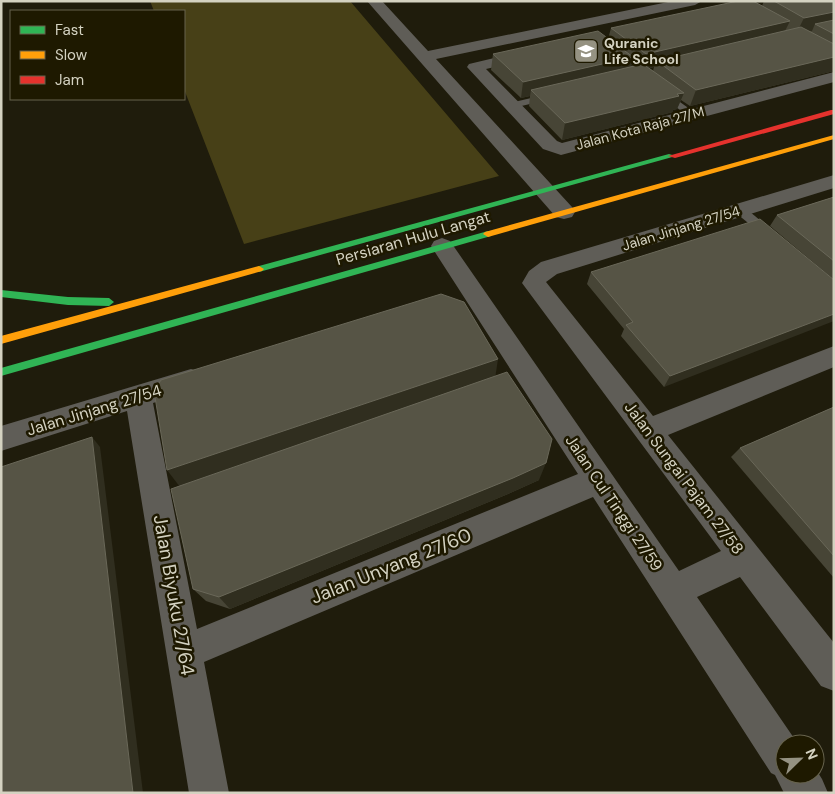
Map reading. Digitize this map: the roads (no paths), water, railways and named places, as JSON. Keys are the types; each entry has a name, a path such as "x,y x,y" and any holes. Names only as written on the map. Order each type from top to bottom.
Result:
{"main road":[{"name":"Persiaran Hulu Langat","path":"1,340 834,112"},
{"name":"Persiaran Hulu Langat","path":"1,372 442,246 834,137"},
{"path":"1,294 68,301 137,303"}],"street":[{"path":"374,1 564,212"},
{"path":"424,57 695,1"},
{"path":"576,26 594,40"},
{"name":"Jalan Kota Raja 27/M","path":"547,50 476,66 476,69 550,145 561,149 834,77"},
{"path":"475,113 513,105"},
{"name":"Jalan Jinjang 27/54","path":"534,283 537,277 549,268 834,181"},
{"name":"Jalan Cul Tinggi 27/59","path":"442,246 463,294 519,379 599,480 775,744"},
{"name":"Jalan Sungai Pajam 27/58","path":"534,283 834,672"},
{"path":"648,431 834,356"},
{"name":"Jalan Jinjang 27/54","path":"1,439 212,373"},
{"name":"Jalan Biyuku 27/64","path":"138,397 167,502 184,652 209,793"},
{"name":"Jalan Unyang 27/60","path":"184,652 599,480"},
{"path":"673,591 745,557"}],"lane":[{"path":"654,86 691,114"},
{"path":"513,105 557,95"},
{"path":"740,210 776,241"}],"place":[{"name":"Quranic Life School","path":"586,51"}]}
